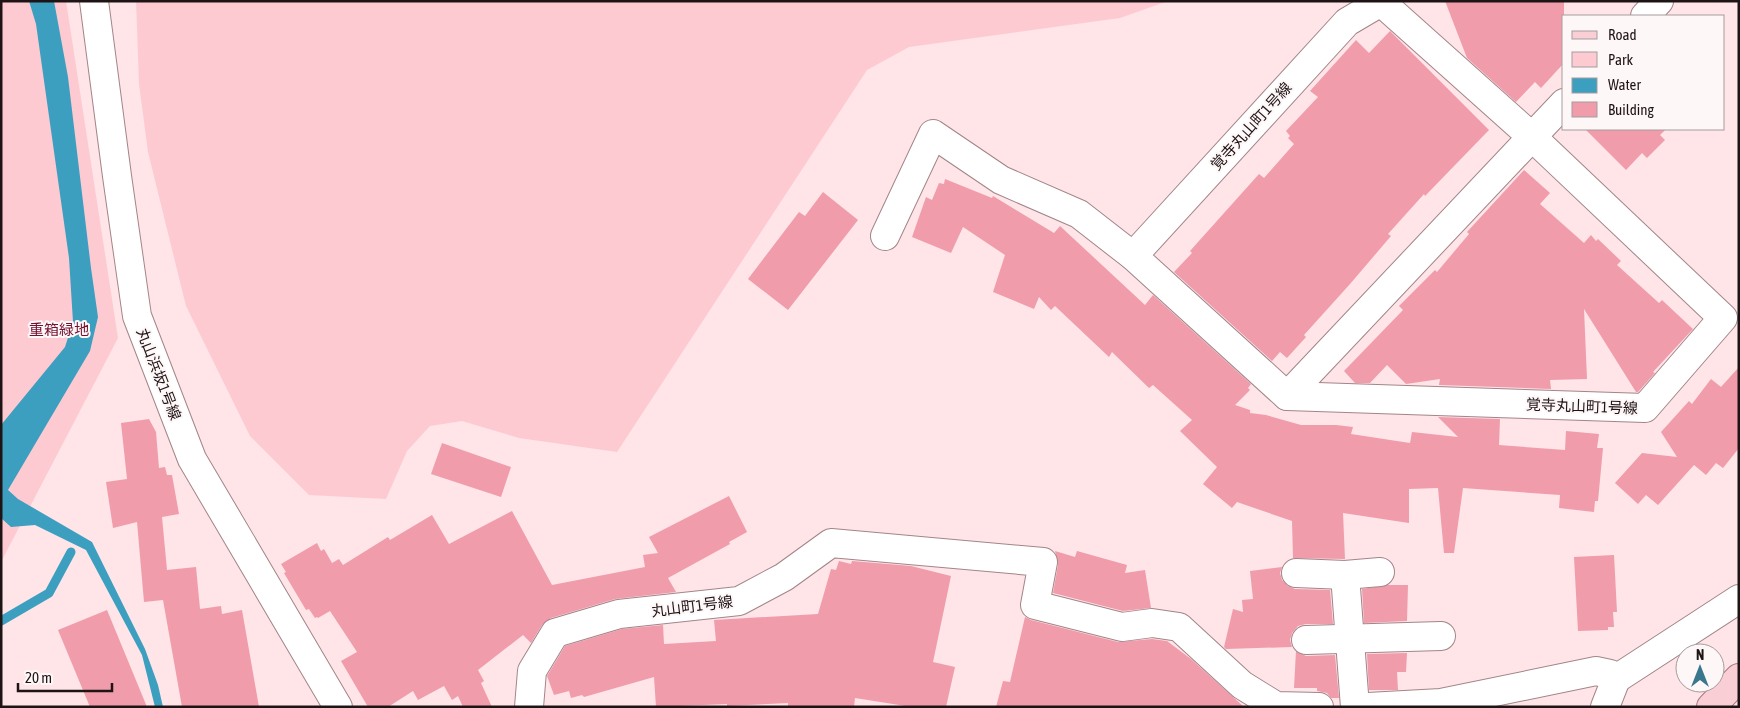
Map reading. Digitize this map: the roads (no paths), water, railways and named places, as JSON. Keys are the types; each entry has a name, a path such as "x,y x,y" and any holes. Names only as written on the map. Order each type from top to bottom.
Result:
{"main road":[{"path":"1711,707 1739,678"}],"street":[{"name":"丸山浜坂1号線","path":"94,1 138,316 192,460 338,707"},
{"path":"1645,15 1658,1"},
{"name":"覚寺丸山町1号線","path":"1133,256 1347,22 1382,2 1532,136 1723,318 1645,408 1287,396"},
{"path":"886,236 933,134 1001,180 1078,214 1133,256 1287,396 1562,105"},
{"name":"丸山町1号線","path":"529,707 532,671 555,632 618,614 739,601 784,577 831,543 1044,562 1035,605 1122,627 1152,623 1180,627 1242,685 1276,706 1319,707"},
{"path":"1296,573 1345,575 1380,572"},
{"path":"1345,575 1355,707"},
{"path":"1605,707 1616,679 1739,600"},
{"path":"1306,640 1441,636"},
{"path":"1368,707 1441,703 1596,671 1610,674 1616,679"}],"water":[{"path":"29,1 54,1 68,77 98,317 90,351 8,490 18,499 92,542 145,649 158,685 163,707 155,707 142,655 86,550 35,525 11,527 1,518 1,425 65,347 73,322 69,258 36,24"}],"waterway":[{"path":"1,621 49,593 71,552"}],"park label":[{"name":"重箱緑地","path":"59,329"}]}
